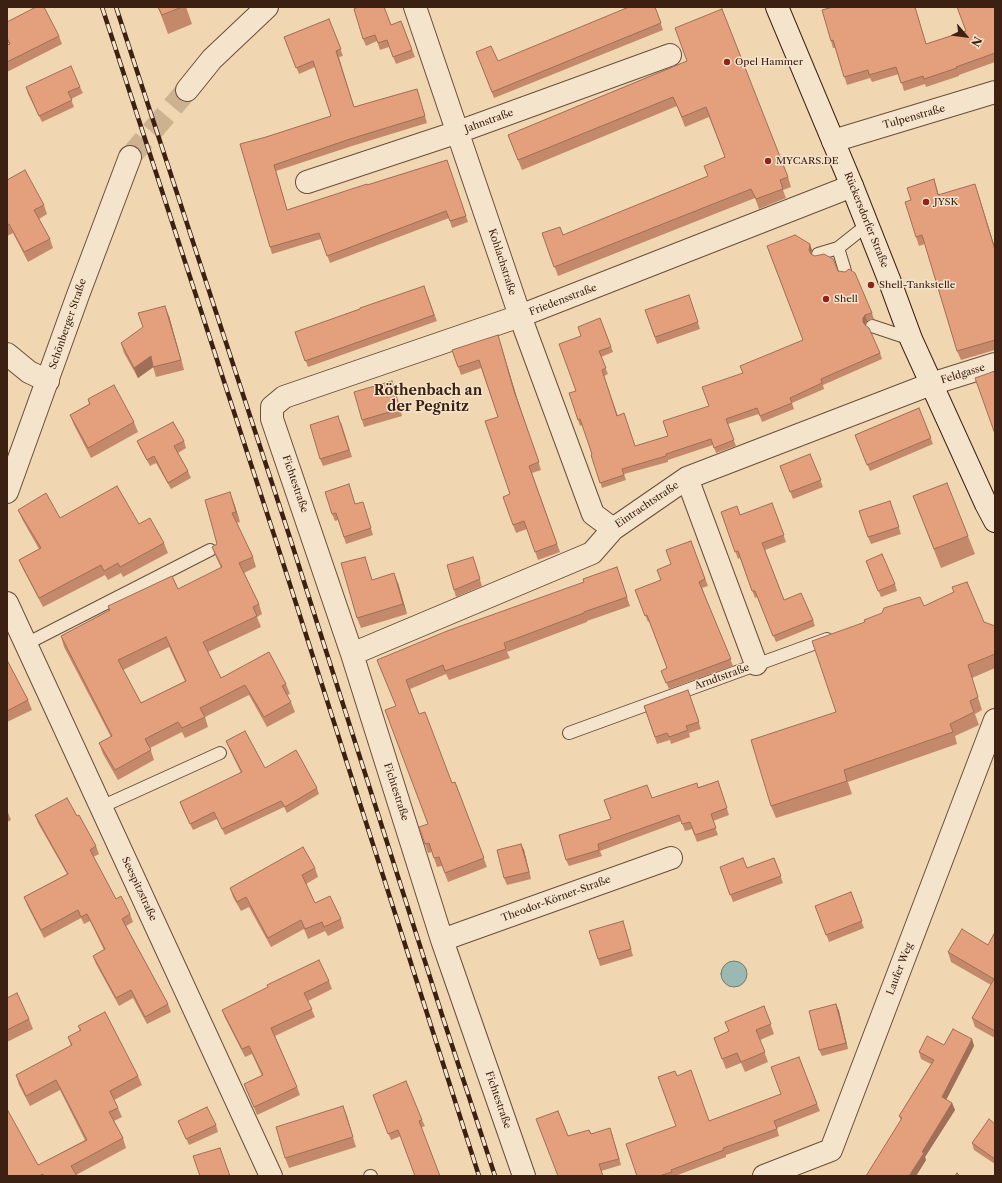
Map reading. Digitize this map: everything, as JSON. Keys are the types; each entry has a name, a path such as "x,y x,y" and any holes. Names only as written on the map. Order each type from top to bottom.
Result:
{"street":[{"path":"188,90 212,59 266,7"},
{"name":"Kohlachstraße","path":"415,7 520,316 593,514 612,529"},
{"name":"Rückersdorfer Straße","path":"777,7 852,186 911,339 995,521"},
{"name":"Jahnstraße","path":"307,182 458,132 670,55"},
{"name":"Tulpenstraße","path":"833,141 995,92"},
{"name":"Schönberger Straße","path":"7,492 78,295 130,157"},
{"name":"Friedensstraße","path":"272,407 284,397 520,316 852,186"},
{"path":"7,354 29,372 48,381"},
{"name":"Feldgasse","path":"931,384 995,364"},
{"name":"Eintrachtstraße","path":"352,654 592,553 612,529 687,478 931,384"},
{"name":"Fichtestraße","path":"272,407 272,419 352,654 442,940 524,1176"},
{"name":"Arndtstraße","path":"687,478 756,664"},
{"name":"Seespitzstraße","path":"7,603 271,1176"},
{"name":"Laufer Weg","path":"764,1176 831,1150 995,720"},
{"name":"Theodor-Körner-Straße","path":"442,940 671,858"}],"lane":[{"path":"845,271 828,254 867,225"},
{"path":"872,326 911,339"},
{"path":"26,644 210,550"},
{"path":"756,664 837,635"},
{"name":"Arndtstraße","path":"569,733 756,664"},
{"path":"101,807 220,753"}],"water":[{"path":"734,961 743,965 747,974 743,983 734,987 725,983 721,974 725,965"}],"building":[{"path":"36,7 44,7 59,36 7,62 7,45 10,44 7,38 7,22"},
{"path":"158,7 182,7 162,15"},
{"path":"358,7 384,7 391,25 401,21 412,50 393,57 387,40 378,43 375,35 363,39 354,9"},
{"path":"629,7 655,7 661,23 492,92 476,52 491,46 498,61"},
{"path":"833,7 915,7 926,44 966,31 957,7 995,7 995,53 924,79 923,76 901,83 896,67 869,75 868,70 844,77 822,10"},
{"path":"722,9 788,177 780,180 783,189 756,199 751,189 554,267 542,233 560,227 563,235 708,176 704,166 725,157 706,107 682,117 673,97 518,160 508,135 687,61 675,28"},
{"path":"329,19 341,49 336,51 354,107 417,89 425,116 350,139 274,165 287,210 447,160 466,216 450,221 446,211 327,256 319,233 270,247 240,144 331,116 313,61 296,68 284,37"},
{"path":"71,66 80,87 68,92 72,100 39,116 26,87"},
{"path":"25,170 44,205 34,210 50,239 24,252 9,224 7,225 7,180"},
{"path":"934,179 938,195 975,184 995,250 995,340 957,351 922,235 916,237 905,202 911,200 907,188"},
{"path":"795,235 810,244 809,250 811,254 815,256 824,254 833,259 838,271 845,272 849,269 855,273 872,313 865,315 863,322 869,328 880,353 821,379 822,383 790,398 792,403 760,416 757,408 726,419 734,440 714,448 711,439 666,454 666,456 622,469 624,475 600,483 580,419 578,420 569,393 576,391 559,344 581,336 578,327 600,318 611,347 599,351 606,368 602,370 617,416 624,413 635,446 668,436 663,421 709,406 702,387 743,373 740,366 803,340 767,246"},
{"path":"424,286 434,315 305,361 295,332"},
{"path":"689,295 698,322 655,337 645,310"},
{"path":"165,306 181,360 153,367 151,356 134,368 121,343 143,327 138,313"},
{"path":"498,335 514,391 539,462 529,466 557,544 535,552 524,521 513,525 503,497 510,494 485,421 498,417 479,360 458,367 452,350"},
{"path":"995,371 995,434 975,378"},
{"path":"392,381 400,409 362,420 354,392"},
{"path":"114,385 134,422 88,448 70,415 90,404 88,399"},
{"path":"919,408 931,438 867,465 855,435"},
{"path":"338,416 349,450 320,459 310,425"},
{"path":"173,422 184,441 174,446 188,471 168,483 154,456 147,460 137,441"},
{"path":"810,454 821,480 790,492 780,466"},
{"path":"947,483 968,536 934,549 913,496"},
{"path":"349,484 355,504 363,502 371,528 344,537 336,513 332,514 325,492"},
{"path":"117,486 139,524 150,518 164,543 120,567 118,563 104,571 101,565 39,598 19,560 41,548 18,510 46,493 60,518"},
{"path":"230,492 236,512 232,513 253,557 239,563 259,604 253,607 257,616 203,642 221,678 269,652 286,684 282,686 291,702 264,717 245,685 200,708 205,717 182,728 178,722 145,739 151,750 115,770 99,743 112,736 61,636 110,610 108,606 172,576 178,589 222,567 212,547 217,544 205,500","holes":["166,637 186,681 141,703 118,660"]},
{"path":"890,501 899,527 868,537 859,511"},
{"path":"772,503 784,535 762,543 784,600 801,593 813,620 773,636 755,591 752,591 738,551 735,552 721,512 737,506 740,515"},
{"path":"691,541 705,579 699,582 731,659 666,683 661,671 667,668 647,615 645,616 635,590 661,580 657,570 671,564 666,550"},
{"path":"882,554 895,584 878,591 866,561"},
{"path":"365,557 372,580 394,573 403,604 357,618 341,563"},
{"path":"473,557 480,579 454,590 447,565"},
{"path":"617,567 627,597 504,643 506,649 445,671 443,665 406,680 419,714 425,712 452,783 455,782 484,858 445,873 439,857 434,858 429,843 425,844 419,827 428,824 385,710 396,706 377,660 447,631 584,582 583,579"},
{"path":"967,582 984,622 995,626 995,654 968,665 978,697 970,701 974,712 950,724 953,732 844,770 847,781 771,806 751,740 836,712 812,641 865,622 864,620 882,613 884,608 920,597 924,606 954,592 952,587"},
{"path":"7,660 28,700 7,711"},
{"path":"688,690 699,722 686,726 688,730 669,737 667,733 655,737 644,706"},
{"path":"245,731 265,768 296,750 317,788 285,807 281,801 222,829 214,812 190,824 180,802 242,772 226,741"},
{"path":"718,781 727,808 711,814 716,828 695,835 690,822 682,824 679,815 598,844 599,850 566,860 559,835 611,819 604,800 647,785 652,798 697,783 698,788"},
{"path":"67,798 77,816 79,815 96,846 90,850 116,899 121,896 130,914 122,919 168,1004 145,1017 131,990 116,998 93,956 105,949 87,914 81,917 78,910 41,930 24,897 68,874 35,815"},
{"path":"521,844 529,872 504,878 497,850"},
{"path":"303,847 315,868 302,875 315,903 330,896 341,919 324,927 322,922 305,929 301,920 268,938 246,897 237,902 230,888"},
{"path":"743,858 747,868 774,858 781,876 730,895 720,867"},
{"path":"851,892 862,921 826,935 815,906"},
{"path":"623,921 631,949 598,959 589,931"},
{"path":"962,929 988,945 995,932 995,1031 972,1018 994,979 948,952"},
{"path":"319,960 329,981 304,993 312,1009 271,1028 297,1087 254,1107 244,1084 263,1075 249,1046 242,1049 222,1010 268,987 267,985"},
{"path":"17,993 29,1019 7,1030 7,998"},
{"path":"836,1004 846,1043 819,1050 809,1011"},
{"path":"764,1006 771,1024 756,1030 765,1052 741,1062 737,1053 722,1059 714,1038 729,1031 725,1022"},
{"path":"105,1012 138,1076 110,1091 118,1108 109,1112 123,1138 71,1166 77,1176 44,1176 43,1174 39,1176 7,1176 7,1109 38,1165 87,1140 56,1080 26,1096 16,1075 72,1045 68,1037 81,1030 78,1026"},
{"path":"953,1029 972,1039 942,1097 952,1103 922,1152 924,1153 909,1176 866,1176 902,1118 899,1116 934,1060 919,1052 927,1036 944,1045"},
{"path":"799,1057 817,1104 774,1121 777,1129 723,1148 724,1150 671,1170 672,1172 659,1176 637,1176 626,1144 676,1126 658,1077 675,1071 677,1076 691,1070 709,1121 781,1094 771,1067"},
{"path":"406,1081 422,1120 419,1121 440,1176 415,1176 398,1130 388,1134 373,1095"},
{"path":"343,1106 353,1137 285,1158 276,1127"},
{"path":"207,1107 216,1125 186,1139 178,1121"},
{"path":"558,1111 568,1136 589,1130 591,1134 610,1128 619,1159 599,1164 603,1176 558,1176 536,1119"},
{"path":"989,1119 995,1124 995,1159 972,1143"},
{"path":"220,1148 230,1176 200,1176 193,1156"}],"tunnel":[{"path":"130,157 187,90"}],"railway":[{"path":"102,7 277,544 479,1176"},
{"path":"116,7 291,541 495,1176"}],"place":[{"name":"Opel Hammer","path":"727,62"},
{"name":"MYCARS.DE","path":"768,161"},
{"name":"JYSK","path":"926,202"},
{"name":"Shell-Tankstelle","path":"871,285"},
{"name":"Shell","path":"826,299"}],"district":[{"name":"Röthenbach an der Pegnitz","path":"428,400"}]}
